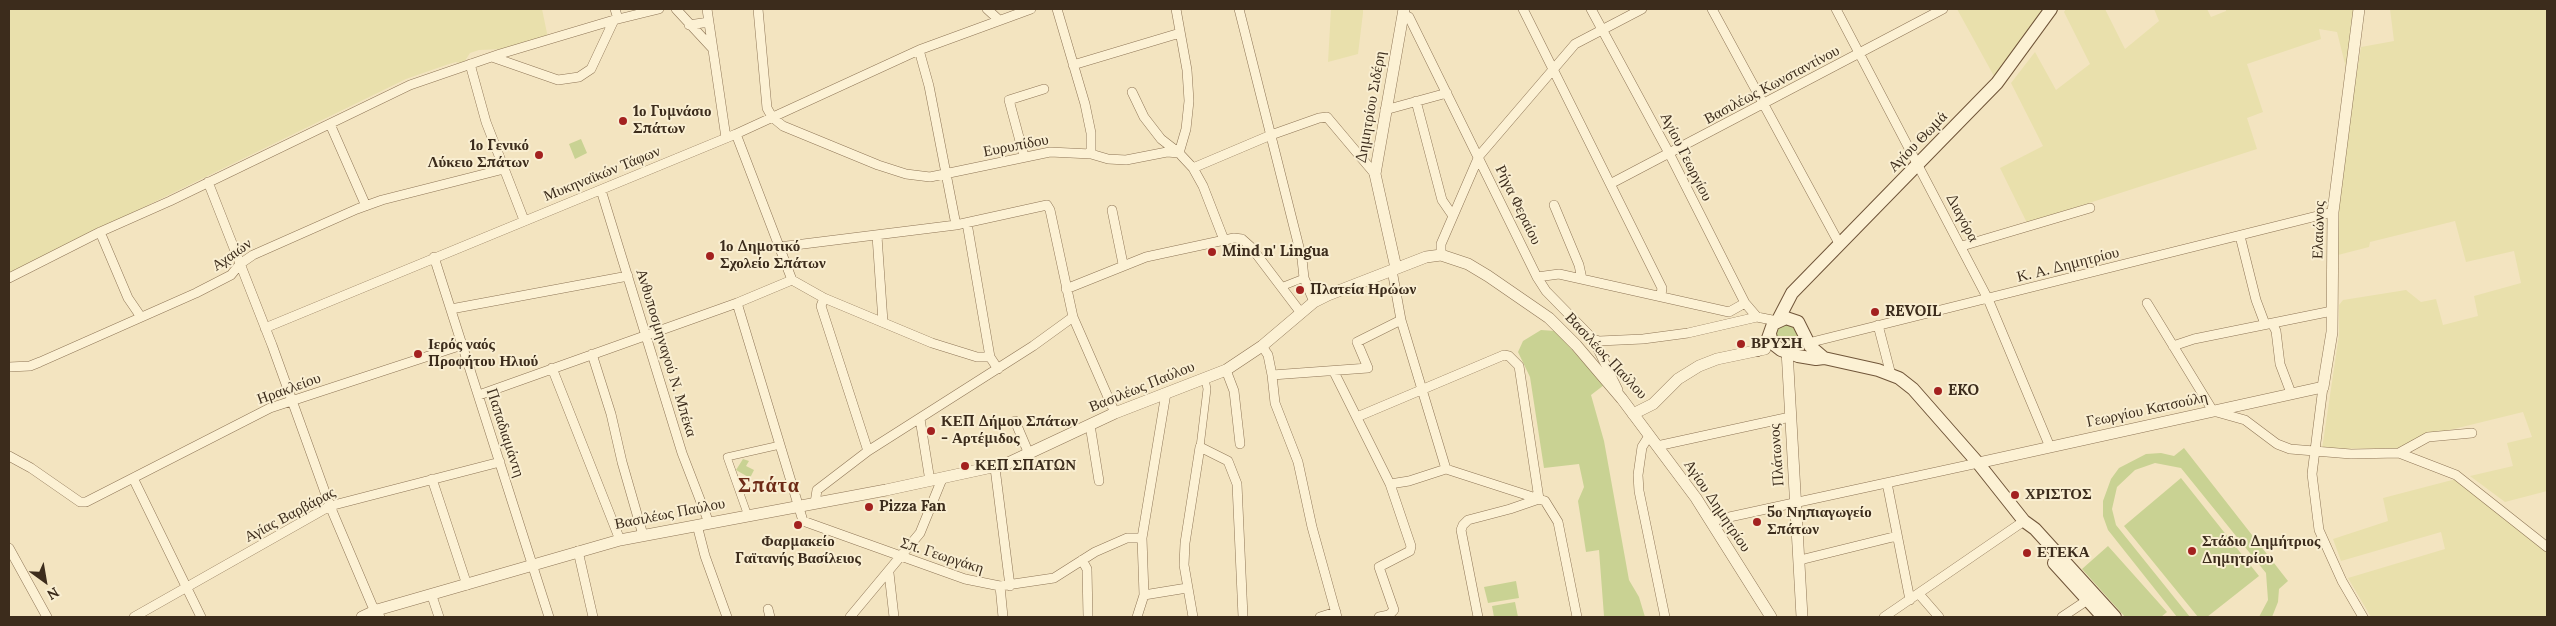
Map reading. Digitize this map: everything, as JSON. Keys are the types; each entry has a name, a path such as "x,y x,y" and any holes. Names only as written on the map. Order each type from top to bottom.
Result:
{"main road":[{"name":"Αγίου Θωμά","path":"1757,350 1767,341 1770,324 1788,299 1998,83 2051,9"},
{"path":"1790,351 1801,341 1803,332 1794,306 1797,289"},
{"path":"1821,355 1816,359 1772,343 1770,324 1786,318 1803,332 1821,355 1899,378 1924,399 1978,462 2024,521 2028,534 2091,598 2116,617"},
{"path":"2091,598 2103,617"}],"street":[{"path":"492,57 558,80 579,77 591,69 616,20 615,9"},
{"path":"9,278 100,232 330,124 410,84 492,57 659,9"},
{"path":"676,9 713,49"},
{"path":"707,9 726,138"},
{"path":"758,9 767,108 772,117"},
{"path":"987,9 999,20"},
{"name":"Μυκηναϊκών Τάφων","path":"265,328 736,134 919,50 1031,9"},
{"path":"1057,9 1091,134 1091,154"},
{"path":"1176,9 1187,70 1189,100 1186,129 1179,154"},
{"path":"1239,9 1304,278 1314,302"},
{"path":"1523,9 1612,183 1662,288 1661,296"},
{"name":"Αγίου Γεωργίου","path":"1591,9 1670,154 1745,303 1770,324"},
{"path":"1441,255 1441,244 1479,156 1575,44 1642,9"},
{"path":"1712,9 1840,245"},
{"name":"Διαγόρα","path":"1836,9 1861,53 1988,299 2050,447"},
{"name":"Βασιλέως Κωνσταντίνου","path":"1612,183 1764,105 1943,9"},
{"name":"Ελαιώνος","path":"2359,9 2334,212 2332,332 2312,474 2319,530 2325,546 2363,617"},
{"name":"Ρήγα Φεραίου","path":"1404,11 1409,17 1447,92 1538,277 1546,291 1592,339 1622,399"},
{"name":"Δημητρίου Σιδέρη","path":"1404,11 1375,174 1394,269 1401,320 1420,389 1446,469"},
{"path":"689,25 709,22"},
{"path":"1073,65 1180,33"},
{"path":"919,50 929,86 956,225"},
{"path":"470,64 486,122 524,220"},
{"path":"1024,156 1009,100 1044,89"},
{"path":"1132,92 1144,117 1161,139 1193,168 1203,186 1224,240"},
{"path":"1385,110 1447,92"},
{"path":"1416,101 1442,200 1453,216"},
{"name":"Ευρυπίδου","path":"772,117 782,126 878,165 906,174 930,177 1050,152 1091,154 1108,159 1126,160 1167,152 1179,154"},
{"path":"1193,168 1199,163 1270,135 1327,117 1375,174"},
{"path":"330,124 366,206"},
{"path":"736,134 792,280 824,298 932,343 977,357 990,357"},
{"name":"Αχαιών","path":"9,367 35,364 226,279 240,264 258,252 366,206 504,169"},
{"path":"208,182 293,401 330,506 372,605 378,614"},
{"name":"Ανθυποσμηναγού Ν. Μπέκα","path":"601,190 703,524 705,556 727,617"},
{"path":"779,247 956,225 1047,205 1050,210 1073,317 1116,413"},
{"path":"1554,205 1579,265 1582,279"},
{"path":"1962,246 2090,208"},
{"path":"1112,210 1123,264"},
{"name":"Κ. Α. Δημητρίου","path":"1803,332 1878,325 2334,212"},
{"path":"967,223 990,357 998,369"},
{"path":"100,232 128,298 141,317"},
{"path":"877,236 883,322"},
{"path":"2240,236 2256,300 2268,323 2276,330 2280,364 2291,393"},
{"path":"1066,289 1123,264 1146,257 1224,240 1242,239 1251,247 1300,313"},
{"name":"Βασιλέως Παύλου","path":"362,617 378,614 578,551 620,540 995,468 1116,413 1226,370 1262,346 1314,302 1426,257 1441,255 1452,257 1476,268 1549,318 1576,345 1633,414 1653,404 1678,379 1695,368 1717,360 1757,350 1790,351"},
{"name":"Παπαδιαμάντη","path":"434,257 550,617"},
{"path":"1538,277 1559,274 1729,312 1745,303"},
{"path":"451,308 628,276"},
{"path":"1281,287 1304,278"},
{"path":"478,396 737,302 792,280"},
{"path":"824,298 821,306 868,451"},
{"path":"737,302 799,506"},
{"path":"2146,303 2213,411 2245,420 2277,444 2290,449 2314,452 2399,453 2456,476 2547,547"},
{"path":"2173,346 2268,323 2332,311"},
{"path":"1729,312 1730,322"},
{"path":"815,503 817,490 868,451 920,420 1073,317"},
{"path":"1272,374 1334,372 1368,368 1357,342 1401,320"},
{"path":"1592,339 1599,341 1643,340 1688,333 1730,322 1770,324"},
{"path":"1878,325 1891,375"},
{"name":"Ηρακλείου","path":"9,456 31,468 80,502 86,502 262,412 462,345"},
{"path":"1262,346 1268,355 1275,403 1298,462 1312,527 1337,615 1320,617"},
{"name":"Πλάτωνος","path":"1790,351 1790,417 1802,617"},
{"path":"592,354 611,414 622,462 643,535"},
{"path":"1357,416 1504,355 1513,358 1519,366 1539,499"},
{"path":"552,368 620,540"},
{"path":"1226,370 1234,391 1240,444"},
{"path":"1334,372 1390,484 1412,546 1410,551 1379,567 1394,610 1390,615 1379,617"},
{"path":"1193,617 1186,588 1185,543 1208,389 1206,379"},
{"name":"Γεωργίου Κατσούλη","path":"1978,462 2323,386"},
{"path":"1137,617 1144,595 1142,538 1166,393"},
{"name":"Αγίου Δημητρίου","path":"1633,414 1711,521 1771,617"},
{"path":"1657,446 1790,417"},
{"path":"920,420 930,481"},
{"path":"1015,421 1029,454"},
{"path":"1090,425 1098,481"},
{"path":"2399,453 2428,437 2472,433"},
{"path":"1649,436 1642,447 1638,475 1639,491 1665,617"},
{"path":"748,516 727,457 780,446"},
{"path":"1200,447 1228,461 1237,484 1243,617"},
{"name":"Αγίας Βαρβάρας","path":"134,617 330,506 500,462"},
{"path":"1711,521 1978,462"},
{"path":"995,468 1010,586"},
{"path":"1390,484 1408,481 1446,469 1539,499 1550,505 1558,522 1577,617"},
{"path":"132,478 201,617"},
{"path":"432,479 467,585"},
{"path":"850,617 889,573 920,533 942,479"},
{"path":"1887,483 1910,600"},
{"path":"1516,493 1518,507"},
{"path":"1478,617 1461,530 1468,520 1518,507 1539,499"},
{"name":"Σπ. Γεωργάκη","path":"799,506 803,521 965,579 1000,586 1054,578 1082,560 1127,538 1142,538"},
{"path":"1884,617 2024,521"},
{"path":"1800,560 1897,536"},
{"path":"9,548 47,617"},
{"path":"578,551 593,617"},
{"path":"1082,560 1087,569 1088,617"},
{"path":"889,573 894,617"},
{"path":"1000,586 1003,617"},
{"path":"1144,595 1186,588"},
{"path":"1919,594 1939,617"},
{"path":"432,596 439,617"},
{"path":"2062,617 2091,598"}],"shaded area":[{"path":"9,9 542,9 548,38 504,49 479,50 470,53 463,64 456,62 406,79 9,273"},
{"path":"1331,9 1363,9 1363,13 1358,54 1328,62"},
{"path":"1957,9 2045,9 1995,78"},
{"path":"2066,9 2105,9 2125,49 2159,21 2154,9 2207,9 2211,17 2226,11 2226,9 2356,9 2346,68 2337,32 2319,29 2321,39 2247,64 2263,112 2247,118 2257,149 2027,223 2000,168 2043,146 2011,83 2035,52 2056,90 2090,64 2064,12"},
{"path":"2390,9 2547,9 2547,491 2505,502 2470,476 2513,466 2507,443 2532,437 2523,412 2421,437 2402,448 2322,449 2339,335 2339,305 2343,300 2406,290 2421,302 2436,299 2443,325 2478,316 2474,296 2521,283 2514,251 2466,262 2455,221 2370,242 2369,247 2338,255 2335,241 2351,108 2361,47 2394,41"},
{"path":"2456,479 2547,551 2547,617 2371,617 2348,578 2445,549 2441,532 2341,561 2333,539 2388,521 2383,498"}],"green space":[{"path":"581,139 587,153 575,159 569,144"},
{"path":"1786,323 1794,326 1797,334 1794,342 1786,345 1778,342 1775,334 1778,326"},
{"path":"1541,330 1555,331 1604,385 1591,395 1604,441 1629,580 1639,597 1645,617 1602,617 1604,616 1599,550 1586,552 1578,501 1584,487 1579,464 1544,468 1530,377 1518,352 1523,341"},
{"path":"2184,448 2288,581 2279,589 2278,602 2272,617 2259,617 2268,600 2266,573 2181,468 2155,463 2135,470 2117,487 2112,509 2116,525 2190,617 2177,617 2108,530 2103,516 2103,501 2111,479 2119,468 2146,454 2161,453 2174,456"},
{"path":"743,459 749,461 746,466 754,470 750,478 736,470"},
{"name":"Στάδιο Δημήτριος Δημητρίου","path":"2181,478 2259,576 2207,617 2198,617 2124,526"},
{"path":"2108,546 2167,612 2161,617 2125,617 2082,569"},
{"path":"1516,581 1519,598 1488,603 1484,587"},
{"path":"1515,602 1518,617 1494,617 1492,606"}],"place":[{"name":"1ο Γυμνάσιο Σπάτων","path":"623,121"},
{"name":"1ο Γενικό Λύκειο Σπάτων","path":"539,155"},
{"name":"Mind n' Lingua","path":"1212,252"},
{"name":"1ο Δημοτικό Σχολείο Σπάτων","path":"710,256"},
{"name":"Πλατεία Ηρώων","path":"1300,290"},
{"name":"REVOIL","path":"1875,312"},
{"name":"ΒΡΥΣΗ","path":"1741,344"},
{"name":"Ιερός ναός Προφήτου Ηλιού","path":"418,354"},
{"name":"EKO","path":"1938,391"},
{"name":"ΚΕΠ Δήμου Σπάτων - Αρτέμιδος","path":"931,431"},
{"name":"ΚΕΠ ΣΠΑΤΩΝ","path":"965,466"},
{"name":"ΧΡΙΣΤΟΣ","path":"2015,495"},
{"name":"Pizza Fan","path":"869,507"},
{"name":"5ο Νηπιαγωγείο Σπάτων","path":"1757,522"},
{"name":"Φαρμακείο Γαϊτανής Βασίλειος","path":"798,525"},
{"name":"Στάδιο Δημήτριος Δημητρίου","path":"2192,551"},
{"name":"ΕΤΕΚΑ","path":"2027,553"}],"district":[{"name":"Σπάτα","path":"769,486"}]}
